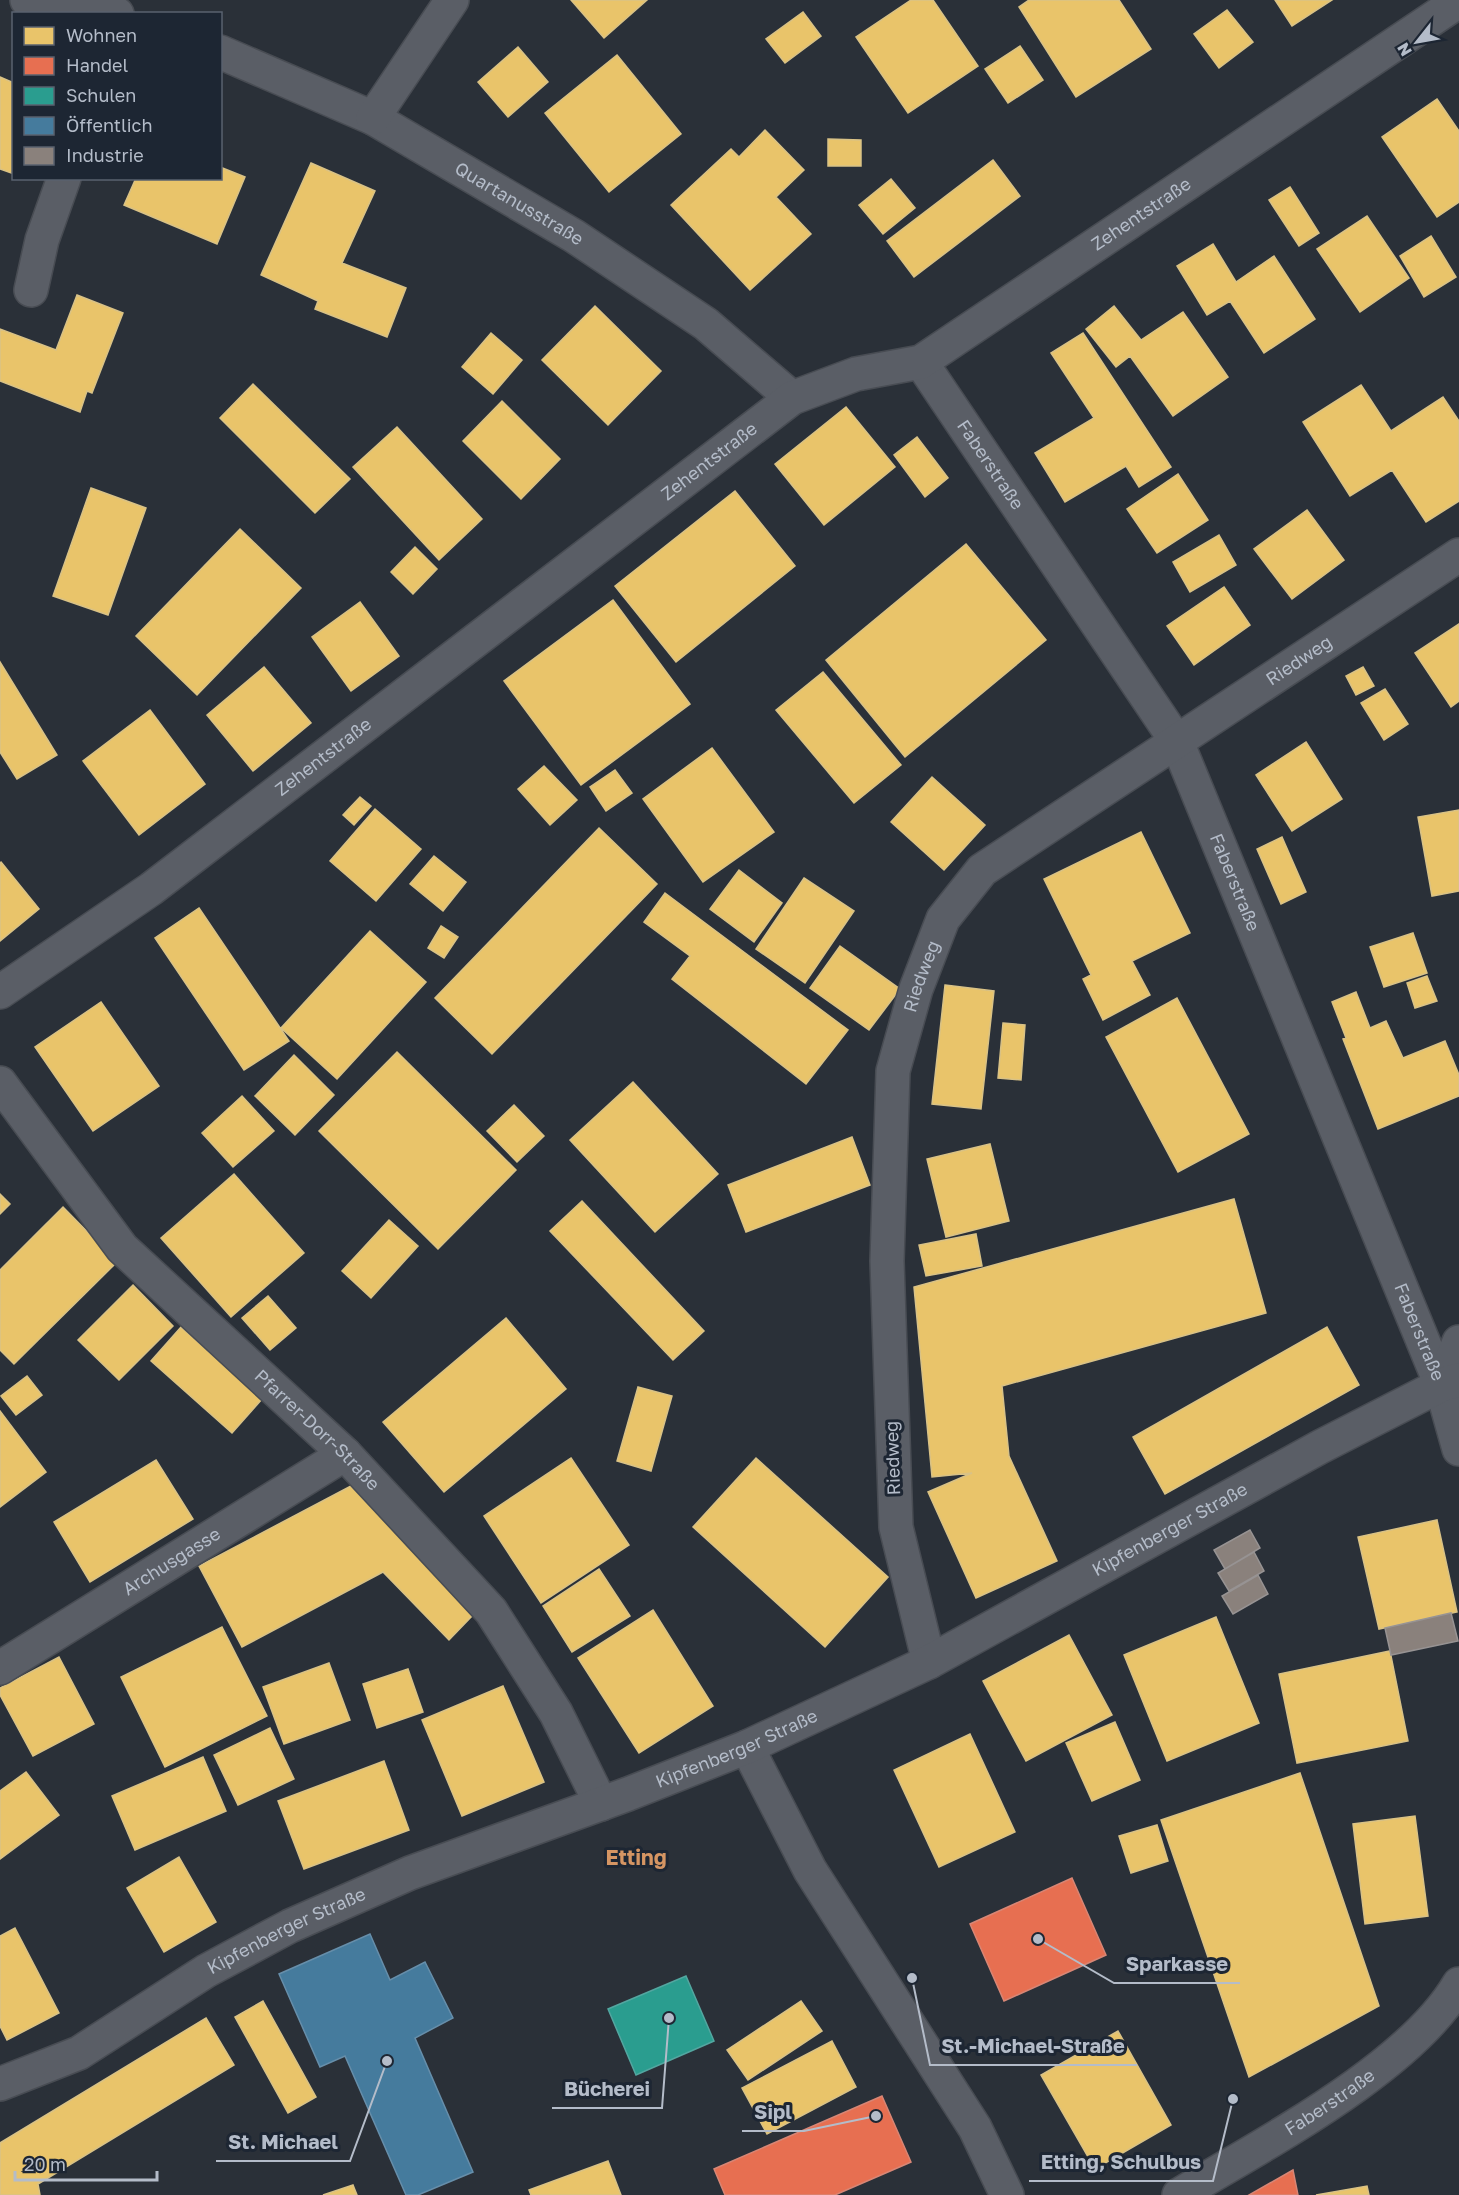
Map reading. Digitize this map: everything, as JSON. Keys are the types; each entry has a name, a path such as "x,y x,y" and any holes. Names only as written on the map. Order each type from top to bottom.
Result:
{"street":[{"path":"27,0 104,12"},
{"path":"373,118 452,0"},
{"name":"Zehentstraße","path":"0,992 151,889 792,398 856,374 921,362 1459,1"},
{"name":"Quartanusstraße","path":"222,53 373,118 584,242 706,324 792,398"},
{"path":"31,290 42,240 63,180"},
{"name":"Faberstraße","path":"921,362 1177,742 1450,1382 1459,1449"},
{"name":"Riedweg","path":"930,1662 896,1527 887,1261 893,1071 916,989 943,919 982,870 1459,555"},
{"name":"Pfarrer-Dorr-Straße","path":"0,1083 122,1248 345,1454 491,1611 556,1713 601,1804"},
{"path":"1450,1382 1459,1342"},
{"name":"Kipfenberger Straße","path":"0,2084 79,2053 206,1971 290,1926 410,1873 601,1804 747,1747 930,1662 1320,1446 1450,1382"},
{"name":"Archusgasse","path":"0,1668 345,1454"},
{"path":"747,1747 810,1870 975,2128 1007,2195"},
{"name":"Faberstraße","path":"1179,2195 1303,2119 1388,2062 1446,2007 1459,1984"}],"building: Wohnen":[{"path":"571,0 647,0 604,38"},
{"path":"911,0 933,0 978,66 908,113 856,37"},
{"path":"1029,0 1119,0 1151,49 1076,97 1019,7"},
{"path":"1275,0 1332,0 1292,26"},
{"path":"1227,10 1253,42 1219,68 1194,34"},
{"path":"803,12 821,36 785,63 766,39"},
{"path":"1020,46 1043,80 1008,103 985,69"},
{"path":"518,47 548,82 508,117 478,82"},
{"path":"617,55 681,134 609,192 545,113"},
{"path":"0,77 12,82 12,173 0,169"},
{"path":"1437,99 1459,131 1459,202 1437,217 1382,137"},
{"path":"765,130 804,170 776,197 811,234 750,290 671,205 731,149 739,157"},
{"path":"828,139 861,140 861,166 828,166"},
{"path":"993,160 1020,196 914,277 887,241"},
{"path":"311,163 375,191 342,263 406,288 387,337 315,309 318,301 261,275"},
{"path":"222,168 245,177 217,244 124,205 135,180 222,180"},
{"path":"891,179 915,208 883,234 859,205"},
{"path":"1290,187 1319,233 1299,246 1269,200"},
{"path":"1367,216 1409,278 1360,312 1317,249"},
{"path":"1431,236 1456,277 1424,297 1400,256"},
{"path":"1213,244 1236,282 1274,256 1315,319 1264,353 1230,301 1207,315 1177,266"},
{"path":"77,295 123,313 92,393 87,391 80,412 0,381 0,329 56,350"},
{"path":"595,306 661,371 608,425 542,360"},
{"path":"1114,306 1141,340 1183,312 1228,377 1173,416 1130,356 1116,367 1086,329"},
{"path":"491,333 522,360 493,394 462,367"},
{"path":"1083,333 1171,467 1139,487 1126,466 1065,502 1035,453 1094,418 1051,353"},
{"path":"253,384 350,479 315,513 220,418"},
{"path":"1361,385 1391,431 1443,397 1459,421 1459,501 1426,522 1392,470 1350,496 1303,422"},
{"path":"502,401 560,459 521,499 463,441"},
{"path":"846,407 895,467 824,525 775,464"},
{"path":"397,427 482,519 439,560 353,467"},
{"path":"917,437 948,478 925,497 894,455"},
{"path":"1178,474 1208,520 1157,553 1127,509"},
{"path":"91,488 146,508 108,615 53,596"},
{"path":"735,491 795,566 676,662 615,586"},
{"path":"1307,510 1344,560 1292,599 1254,549"},
{"path":"240,529 301,588 197,695 136,636"},
{"path":"1219,535 1236,565 1190,592 1173,562"},
{"path":"966,544 1046,640 905,757 826,660"},
{"path":"415,547 437,569 413,594 391,572"},
{"path":"1224,587 1250,625 1194,665 1167,626"},
{"path":"613,600 690,704 581,785 504,681"},
{"path":"360,602 399,656 351,691 312,637"},
{"path":"1459,624 1459,701 1451,707 1415,653"},
{"path":"0,662 57,755 17,779 0,752"},
{"path":"264,667 311,723 253,771 207,715"},
{"path":"1363,667 1374,686 1356,695 1346,676"},
{"path":"823,672 901,765 854,803 776,710"},
{"path":"1385,689 1408,724 1384,740 1361,703"},
{"path":"150,710 205,784 139,835 83,761"},
{"path":"1306,742 1342,799 1292,831 1256,775"},
{"path":"712,748 774,832 703,882 643,799"},
{"path":"544,766 577,800 550,825 518,789"},
{"path":"615,770 632,793 606,811 590,787"},
{"path":"932,777 985,825 944,870 891,822"},
{"path":"360,797 371,806 354,825 343,815"},
{"path":"375,809 421,849 376,901 330,861"},
{"path":"1459,810 1459,891 1432,896 1418,817"},
{"path":"599,828 657,884 492,1054 435,998"},
{"path":"1141,832 1190,933 1132,961 1150,995 1103,1020 1083,979 1091,975 1044,879"},
{"path":"1282,837 1306,892 1281,904 1257,849"},
{"path":"434,856 466,882 443,911 410,884"},
{"path":"0,863 39,909 0,941"},
{"path":"739,870 782,903 754,942 710,909"},
{"path":"804,878 854,911 805,983 756,949"},
{"path":"665,893 848,1030 806,1084 672,979 690,956 644,922"},
{"path":"199,908 289,1041 244,1070 155,938"},
{"path":"441,926 458,937 444,958 428,948"},
{"path":"370,931 426,982 337,1079 281,1028"},
{"path":"1413,933 1427,973 1384,987 1370,947"},
{"path":"840,946 900,989 869,1030 810,988"},
{"path":"1427,976 1437,1001 1415,1008 1407,983"},
{"path":"945,985 994,991 981,1109 932,1104"},
{"path":"1356,992 1370,1028 1386,1021 1403,1058 1445,1041 1459,1075 1459,1096 1378,1129 1343,1039 1346,1038 1332,1002"},
{"path":"1177,998 1249,1134 1178,1172 1106,1037"},
{"path":"101,1002 159,1086 93,1131 35,1047"},
{"path":"1003,1023 1025,1025 1021,1080 998,1078"},
{"path":"397,1052 516,1170 438,1249 319,1131"},
{"path":"294,1055 334,1095 295,1135 255,1096"},
{"path":"633,1082 718,1174 655,1232 570,1140"},
{"path":"242,1096 274,1131 233,1167 202,1133"},
{"path":"514,1105 544,1136 517,1162 487,1131"},
{"path":"852,1137 870,1185 746,1232 728,1185"},
{"path":"990,1144 1009,1221 946,1237 927,1159"},
{"path":"234,1174 304,1253 231,1317 161,1238"},
{"path":"0,1194 10,1204 0,1214"},
{"path":"1234,1199 1266,1313 1002,1386 1009,1456 1057,1561 976,1598 928,1492 972,1473 932,1477 914,1287"},
{"path":"582,1201 704,1331 673,1360 550,1231"},
{"path":"63,1207 117,1262 14,1364 0,1350 0,1270"},
{"path":"389,1220 418,1246 371,1298 342,1271"},
{"path":"976,1234 982,1266 926,1276 919,1245"},
{"path":"133,1285 173,1326 119,1380 78,1340"},
{"path":"268,1296 296,1328 270,1350 242,1318"},
{"path":"506,1318 566,1389 444,1492 383,1422"},
{"path":"181,1327 262,1399 232,1433 151,1361"},
{"path":"1327,1327 1359,1385 1165,1494 1133,1437"},
{"path":"27,1376 42,1395 16,1415 1,1396"},
{"path":"638,1387 672,1396 651,1471 617,1461"},
{"path":"0,1411 46,1472 0,1507"},
{"path":"571,1458 629,1545 541,1603 484,1516"},
{"path":"756,1458 888,1577 825,1647 693,1527"},
{"path":"156,1460 193,1519 90,1582 54,1522"},
{"path":"351,1486 473,1615 449,1640 383,1572 242,1647 199,1566"},
{"path":"1437,1520 1457,1612 1379,1629 1358,1537"},
{"path":"599,1569 630,1616 572,1652 543,1606"},
{"path":"653,1610 713,1706 639,1753 578,1658"},
{"path":"1216,1617 1259,1723 1167,1761 1124,1655"},
{"path":"222,1627 267,1716 165,1767 121,1677"},
{"path":"1069,1635 1112,1715 1026,1761 983,1681"},
{"path":"1390,1651 1408,1741 1297,1763 1279,1674"},
{"path":"59,1657 94,1724 33,1756 0,1695 0,1688"},
{"path":"329,1663 350,1720 284,1744 263,1687"},
{"path":"408,1669 423,1712 377,1728 363,1684"},
{"path":"503,1686 544,1782 462,1816 422,1720"},
{"path":"1115,1722 1140,1780 1092,1801 1066,1743"},
{"path":"270,1728 294,1779 238,1805 214,1755"},
{"path":"970,1734 1015,1832 939,1867 894,1770"},
{"path":"203,1757 226,1811 135,1850 112,1796"},
{"path":"384,1761 409,1830 304,1869 278,1801"},
{"path":"26,1772 59,1815 0,1859 0,1791"},
{"path":"1300,1773 1379,2006 1249,2077 1161,1820"},
{"path":"1415,1816 1428,1916 1365,1924 1353,1824"},
{"path":"1157,1825 1168,1861 1131,1873 1119,1836"},
{"path":"179,1857 216,1922 164,1952 127,1888"},
{"path":"15,1928 59,2013 7,2040 0,2026 0,1936"},
{"path":"263,2001 316,2097 288,2113 235,2017"},
{"path":"801,2001 822,2031 748,2080 727,2050"},
{"path":"206,2018 234,2065 38,2184 40,2195 0,2195 0,2143"},
{"path":"1118,2031 1171,2125 1095,2169 1041,2075"},
{"path":"832,2041 856,2087 767,2134 742,2088"},
{"path":"608,2161 621,2195 531,2195 529,2190"},
{"path":"353,2185 357,2195 323,2195"},
{"path":"1367,2186 1369,2195 1316,2195"}],"building: Handel":[{"path":"1072,1878 1106,1955 1004,2001 970,1924"},
{"path":"882,2096 911,2162 835,2195 725,2195 714,2169"},
{"path":"1293,2170 1298,2195 1249,2195"}],"building: Schulen":[{"path":"686,1976 714,2041 636,2075 608,2009"}],"building: Öffentlich":[{"path":"370,1934 390,1980 425,1962 453,2018 415,2038 473,2172 418,2195 406,2195 345,2056 320,2067 279,1974"}],"building: Industrie":[{"path":"1250,1530 1260,1548 1225,1569 1214,1550"},
{"path":"1254,1552 1264,1571 1229,1591 1218,1573"},
{"path":"1258,1575 1268,1594 1233,1614 1222,1596"},
{"path":"1451,1613 1458,1641 1391,1655 1385,1628"}],"place":[{"name":"Sparkasse","path":"1038,1939"},
{"name":"St.-Michael-Straße","path":"912,1978"},
{"name":"Bücherei","path":"669,2018"},
{"name":"St. Michael","path":"387,2061"},
{"name":"Etting, Schulbus","path":"1233,2099"},
{"name":"Sipl","path":"876,2116"}],"district":[{"name":"Etting","path":"636,1858"}]}
